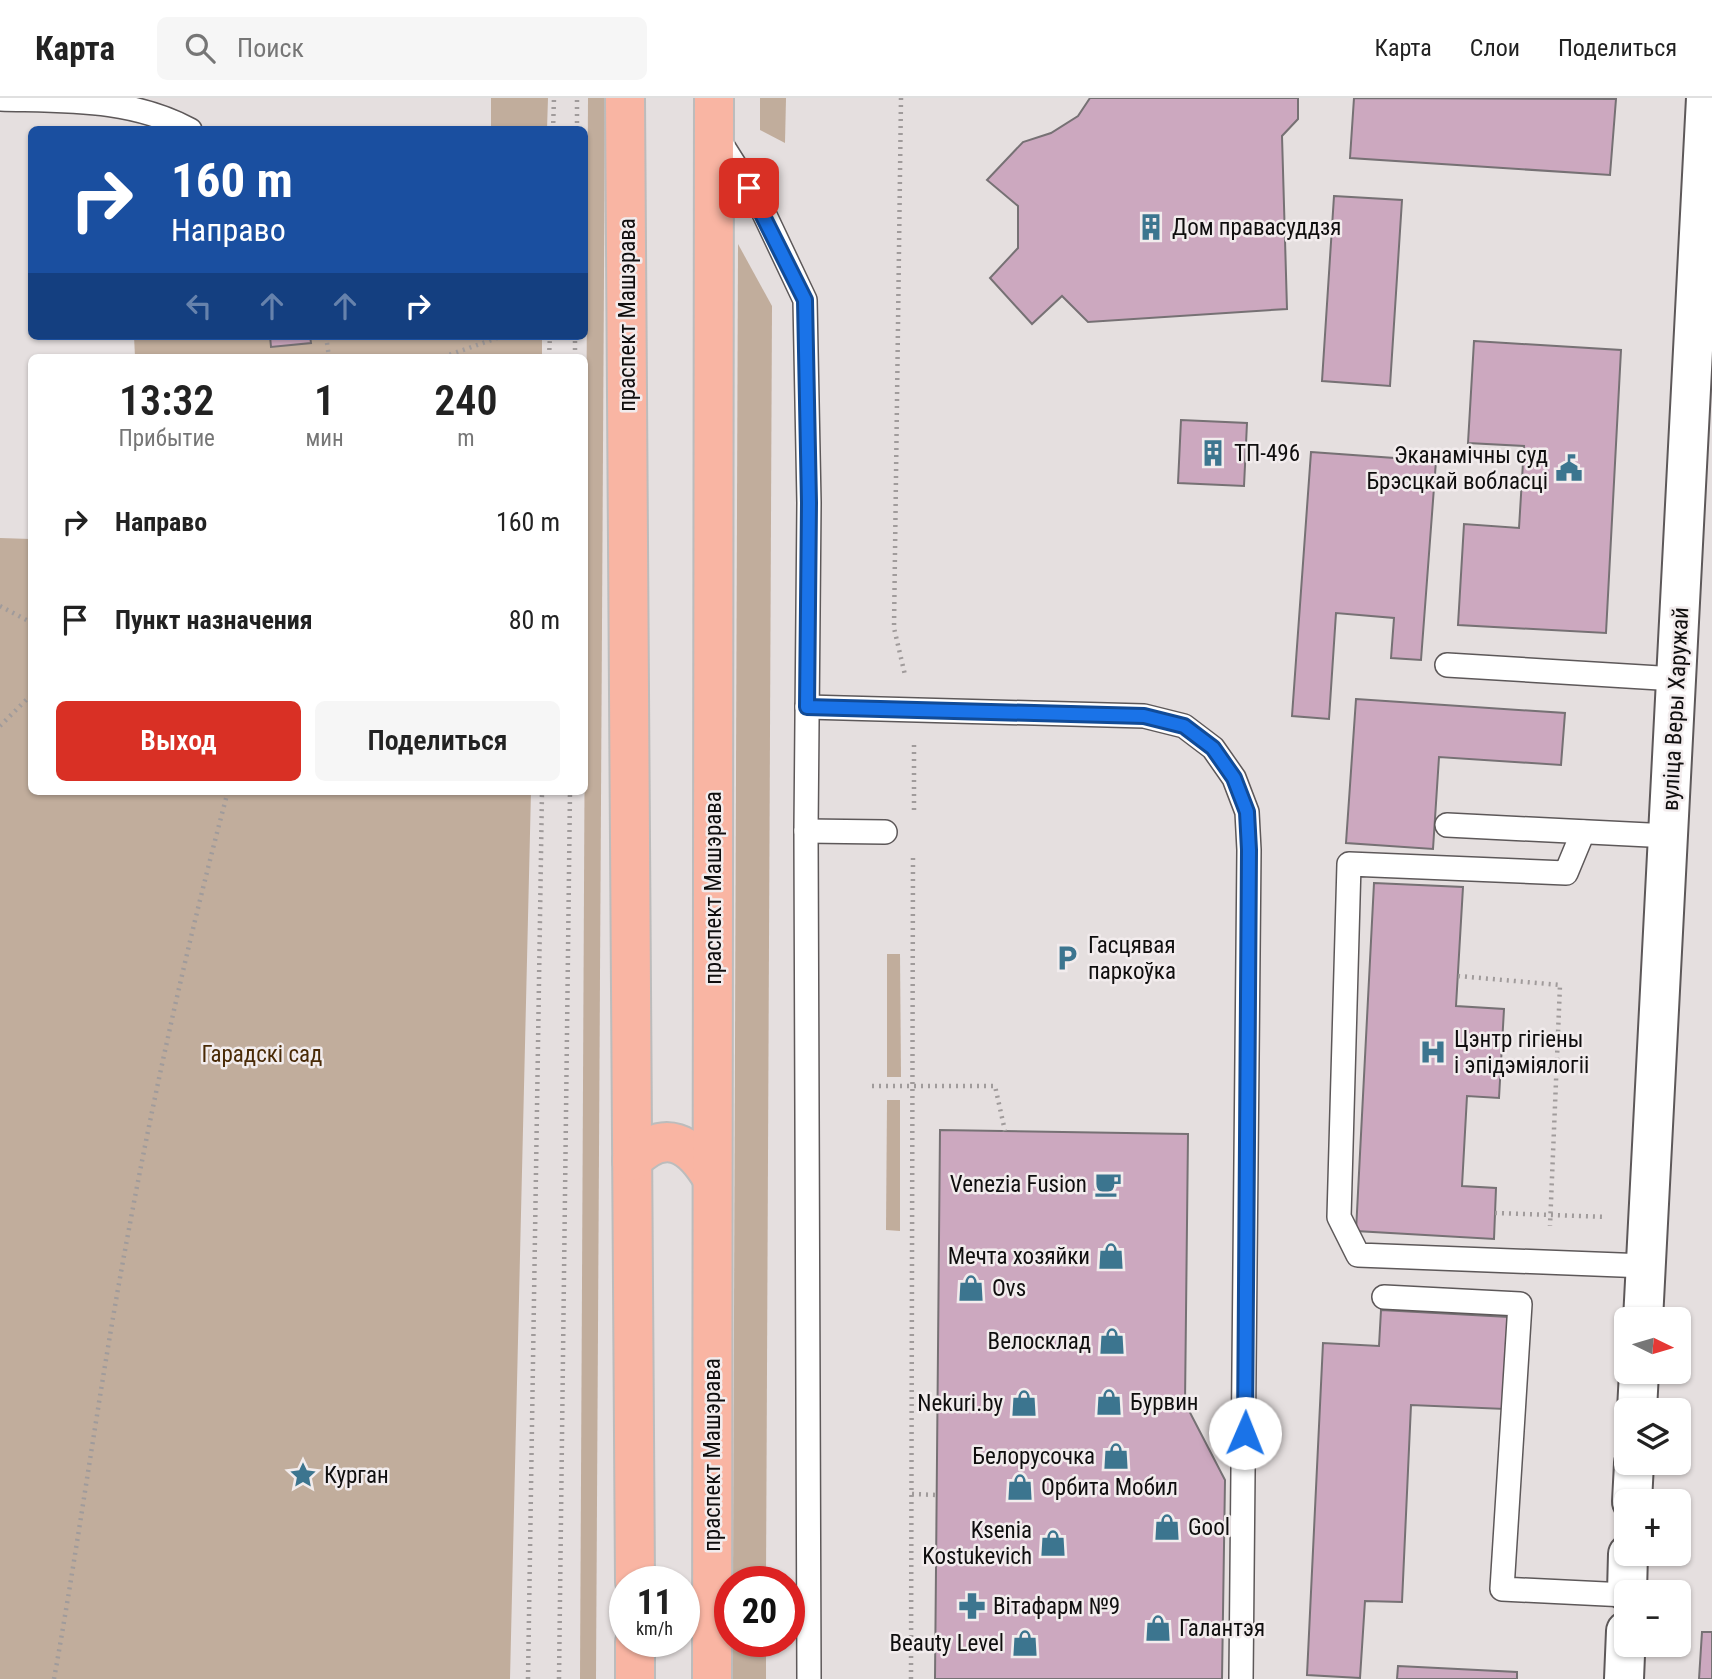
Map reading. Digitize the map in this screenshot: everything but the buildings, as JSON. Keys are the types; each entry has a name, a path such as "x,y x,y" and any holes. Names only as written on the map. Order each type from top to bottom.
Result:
{"main road":[{"name":"праспект Машэрава","path":"625,98 635,1566"},
{"name":"праспект Машэрава","path":"712,1679 714,115"},
{"path":"632,1161 645,1148 660,1143 678,1142 699,1156 712,1178"},
{"path":"635,1657 635,1679"}],"street":[{"name":"вуліца Веры Харужай","path":"1644,1307 1676,680 1702,386 1706,98"},
{"path":"1624,1679 1625,1657"}],"lane":[{"path":"0,99 106,102 137,106 169,117 184,126"},
{"path":"714,115 805,300 809,503 806,831 809,1679"},
{"path":"1447,665 1676,680"},
{"path":"807,707 1144,716 1184,726 1213,748 1234,778 1247,812 1249,850 1241,1679"},
{"path":"1447,825 1669,836"},
{"path":"806,831 885,832"},
{"path":"1583,832 1566,873 1349,864 1339,1217 1358,1255 1646,1266"},
{"path":"1384,1297 1520,1304 1502,1589 1614,1593"}],"path":[{"path":"553,126 554,98"},
{"path":"577,98 577,126"},
{"path":"901,98 894,628 914,711"},
{"path":"452,354 492,340"},
{"path":"0,606 28,621"},
{"path":"0,726 28,698"},
{"path":"914,738 914,818"},
{"path":"54,1679 125,1248 144,1149 190,933 227,795"},
{"path":"528,1679 542,795"},
{"path":"559,1679 570,795"},
{"path":"911,1679 914,845"},
{"path":"1458,976 1560,985 1548,1262"},
{"path":"872,1086 995,1086 1005,1131"},
{"path":"1495,1213 1609,1217"},
{"path":"912,1494 937,1495"}],"green space":[{"path":"491,98 548,98 547,126 491,126"},
{"path":"588,98 605,98 596,1679 580,1679 584,795 588,795"},
{"path":"760,98 786,98 785,143 760,130"},
{"path":"738,244 772,306 766,1566 733,1566"},
{"path":"134,340 542,340 542,354 135,354"},
{"name":"Гарадскі сад","path":"0,538 28,539 28,795 531,795 510,1679 0,1679"},
{"path":"887,954 900,954 901,1077 887,1077"},
{"path":"887,1100 900,1100 900,1231 886,1230"},
{"path":"733,1657 766,1657 766,1679 733,1679"}],"place":[{"name":"Дом правасуддзя","path":"1151,227"},
{"name":"ТП-496","path":"1213,453"},
{"name":"Эканамічны суд Брэсцкай вобласці","path":"1569,468"},
{"name":"Гасцявая паркоўка","path":"1067,958"},
{"name":"Цэнтр гігіены і эпідэміялогіі","path":"1433,1052"},
{"name":"Venezia Fusion","path":"1108,1184"},
{"name":"Мечта хозяйки","path":"1111,1256"},
{"name":"Ovs","path":"971,1288"},
{"name":"Велосклад","path":"1112,1341"},
{"name":"Бурвин","path":"1109,1402"},
{"name":"Nekuri.by","path":"1024,1403"},
{"name":"Белорусочка","path":"1116,1456"},
{"name":"Курган","path":"303,1475"},
{"name":"Орбита Мобил","path":"1020,1487"},
{"name":"Gool","path":"1167,1527"},
{"name":"Ksenia Kostukevich","path":"1053,1543"},
{"name":"Вітафарм №9","path":"972,1606"},
{"name":"Галантэя","path":"1158,1628"},
{"name":"Beauty Level","path":"1025,1643"}],"route":[{"path":"749,188 761,207 805,300 809,503 807,707 1144,716 1184,726 1213,748 1234,778 1247,812 1249,850 1245,1433"}]}
